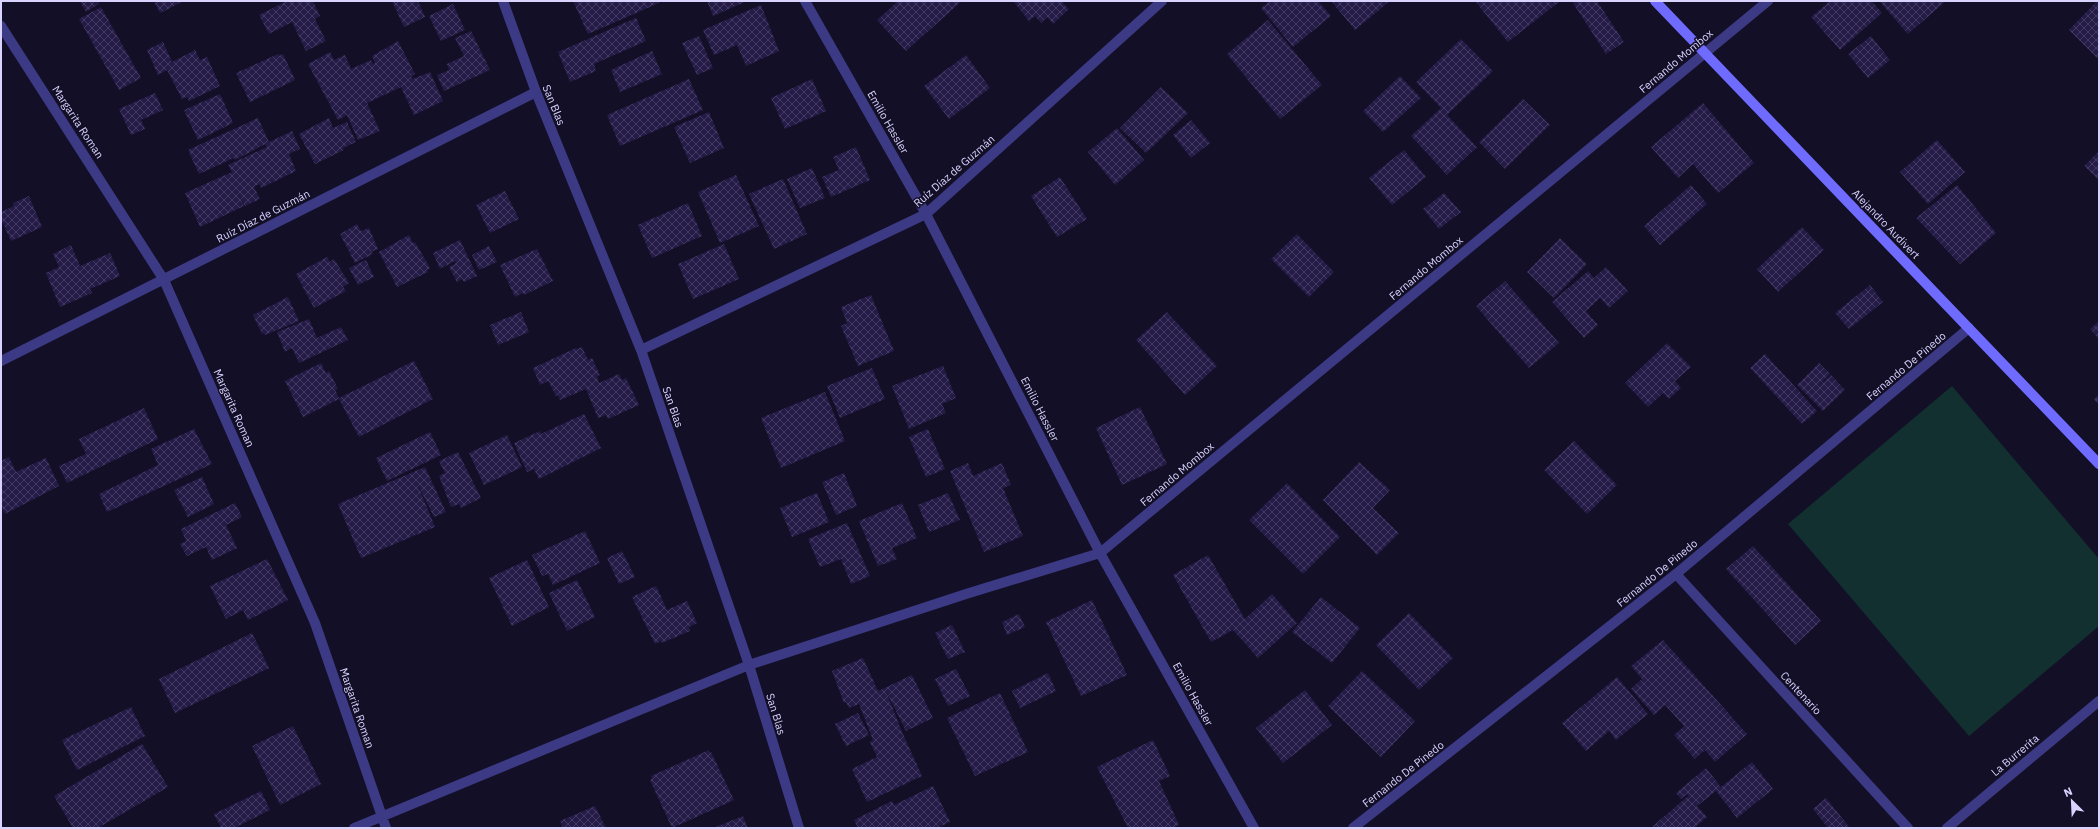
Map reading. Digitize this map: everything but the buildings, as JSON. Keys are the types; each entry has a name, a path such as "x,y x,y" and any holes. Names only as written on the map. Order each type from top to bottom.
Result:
{"street":[{"name":"San Blas","path":"504,1 536,92 641,350 749,665 799,828"},
{"name":"Emilio Hassler","path":"805,1 926,214 1100,553 1254,828"},
{"name":"Ruíz Díaz de Guzmán","path":"641,350 926,214 1162,1"},
{"name":"Alejandro Audivert","path":"1655,1 2099,464"},
{"name":"Fernando Mombox","path":"1100,553 1768,1"},
{"name":"Margarita Roman","path":"1,26 164,280 315,623 386,828"},
{"name":"Ruíz Díaz de Guzmán","path":"1,360 164,280 536,92"},
{"name":"Fernando De Pinedo","path":"1353,828 1676,574 1969,328"},
{"path":"354,828 383,818 749,665 966,594 1100,553"},
{"name":"Centenario","path":"1676,574 1908,828"},
{"name":"La Burrerita","path":"1947,828 2099,701"}],"green space":[{"path":"1952,386 2099,559 2099,626 1969,736 1788,524"}]}
